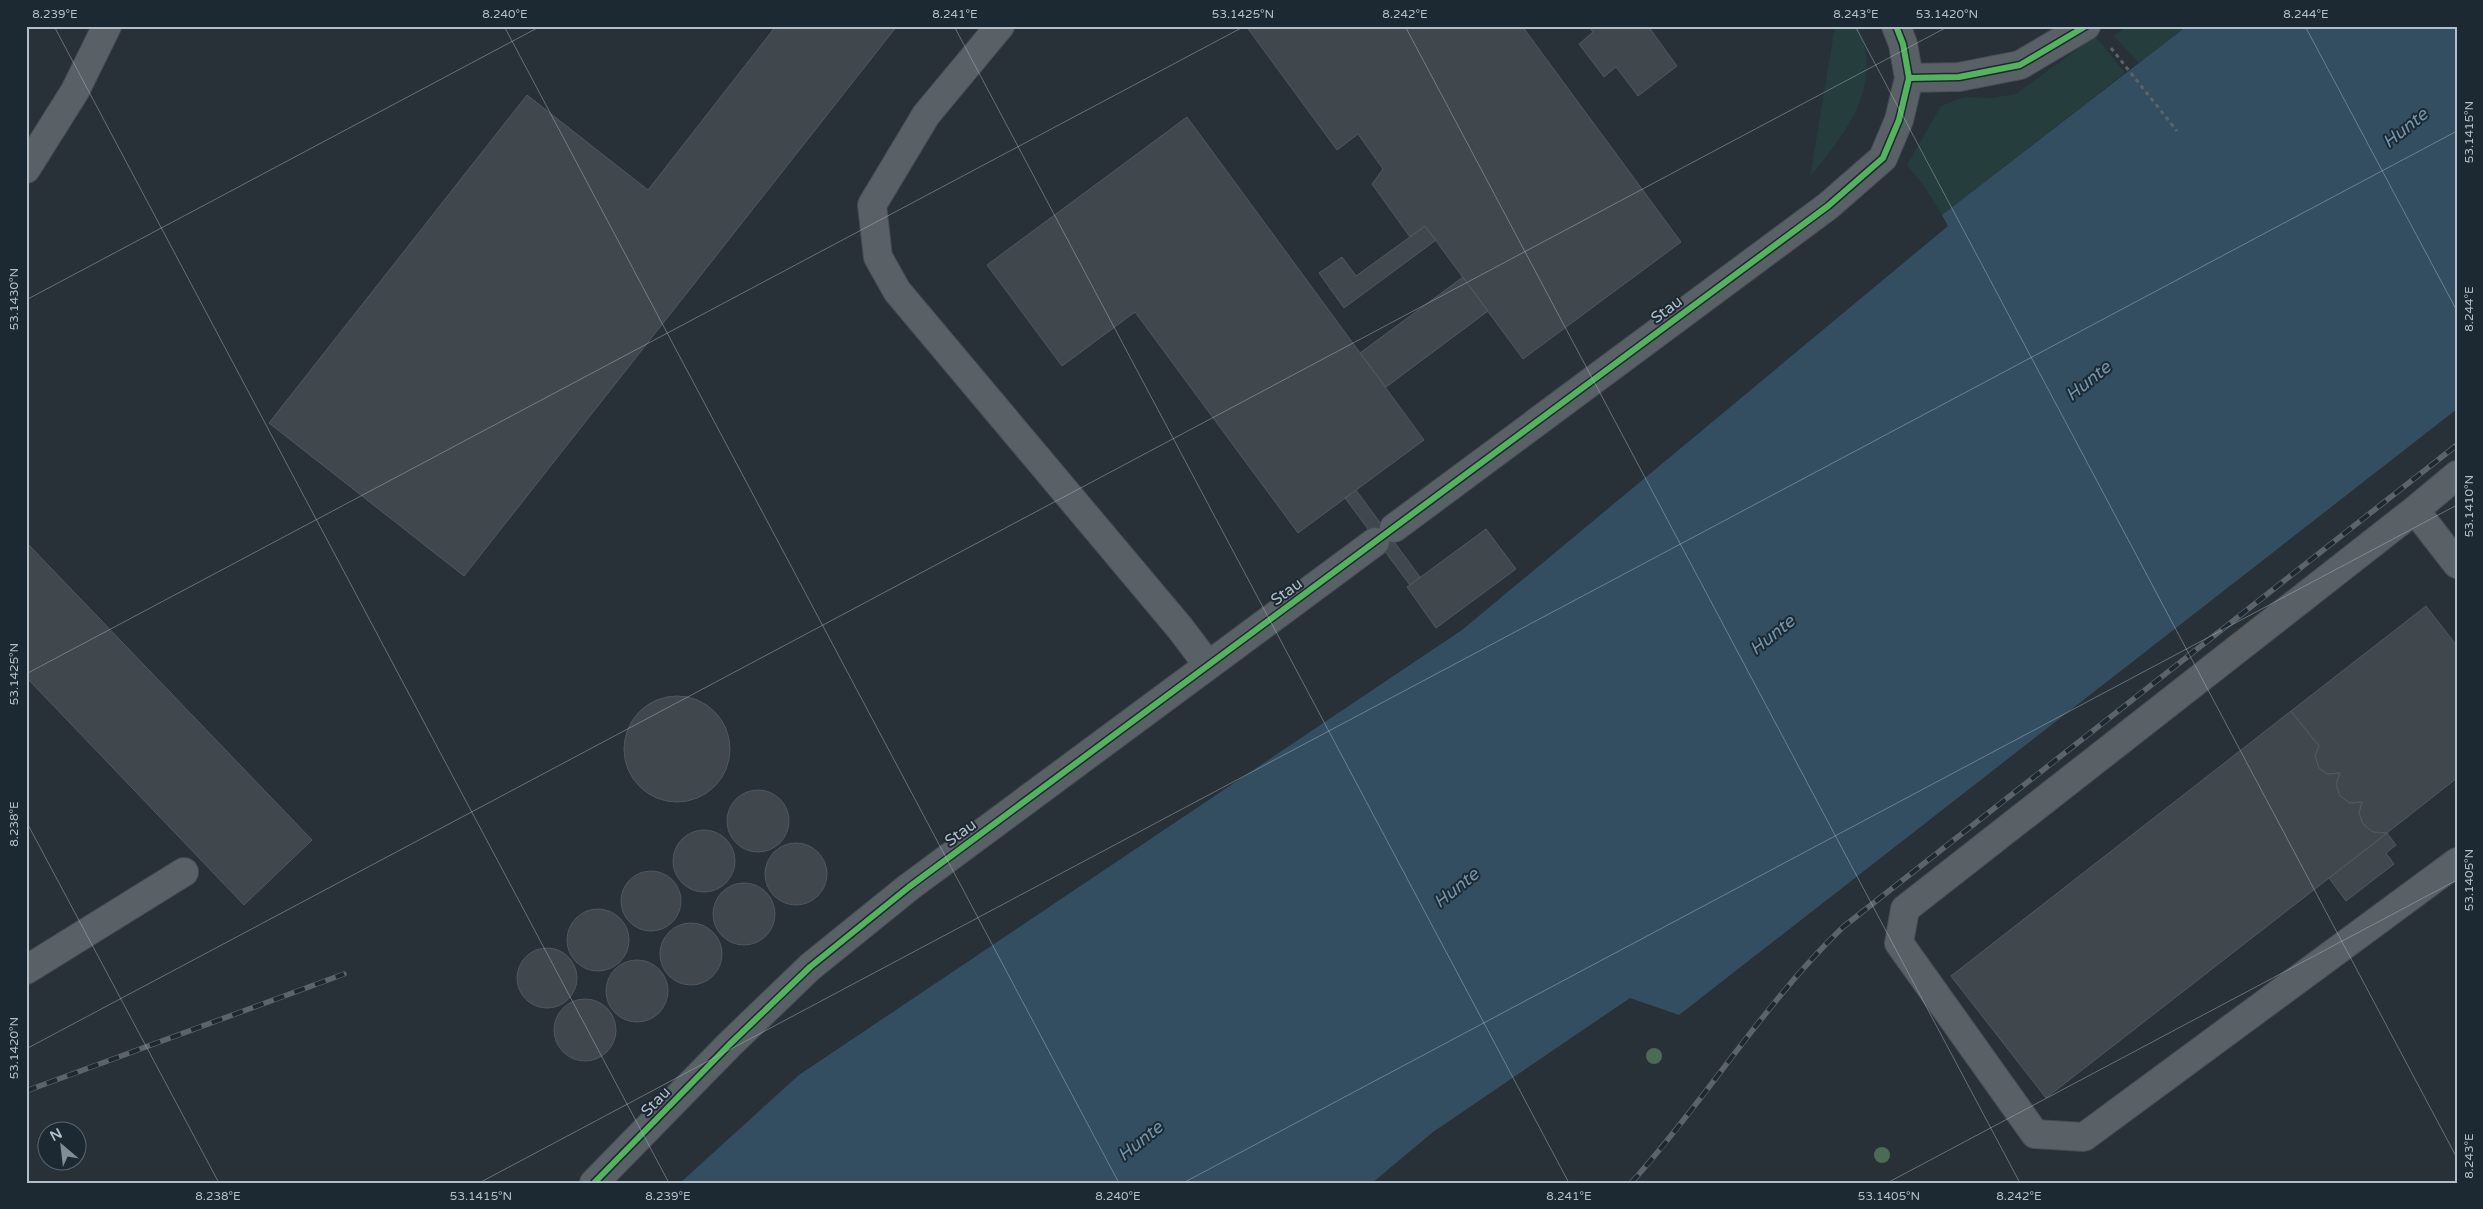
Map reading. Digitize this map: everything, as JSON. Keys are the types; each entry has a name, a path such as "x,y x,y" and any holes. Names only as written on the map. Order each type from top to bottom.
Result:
{"street":[{"path":"26,169 75,90 107,26"},
{"path":"1000,26 926,115 872,205 878,257 897,291 1180,628 1208,665"},
{"path":"1896,26 1903,44 1909,78 1959,77 2020,65 2086,26"},
{"name":"Stau","path":"594,1183 729,1045 810,968 908,887 1828,206 1883,158 1899,120 1909,78"},
{"path":"2457,475 2415,510 1905,909 1899,943 2035,1134 2084,1137 2457,862"},
{"path":"2415,510 2457,564"},
{"path":"26,970 184,872"}],"path":[{"path":"2108,44 2177,131"}],"green space":[{"path":"1835,26 1858,26 1866,53 1867,71 1859,104 1851,120 1832,149 1810,177"},
{"path":"2127,26 2187,26 2139,63 2114,36"},
{"path":"2095,36 2125,73 1942,215 1924,186 1907,165 1941,106 1964,97 1991,98 2016,94"}],"water":[{"name":"Hunte","path":"2187,26 2457,26 2457,409 1679,1015 1630,998 1433,1132 1372,1183 680,1183 799,1075 1462,630 1948,226 1942,215"}],"building":[{"path":"776,26 897,26 464,576 269,423 527,95 648,190"},
{"path":"1246,26 1522,26 1681,242 1523,359 1425,226 1410,237 1372,184 1383,169 1358,134 1337,150"},
{"path":"1588,26 1648,26 1677,66 1638,96 1616,67 1604,77 1579,44 1593,32"},
{"path":"1187,117 1424,440 1298,533 1135,312 1062,366 987,265"},
{"path":"1425,226 1436,240 1344,308 1319,273 1342,257 1356,276"},
{"path":"1463,277 1488,311 1386,387 1360,353"},
{"path":"1356,490 1420,577 1410,585 1345,498"},
{"path":"1486,529 1516,569 1436,628 1407,587"},
{"path":"26,542 312,840 244,905 26,677"},
{"path":"2426,606 2457,646 2457,778 2387,833 2373,832 2363,824 2359,813 2362,802 2350,803 2340,796 2336,784 2340,773 2327,774 2319,768 2315,756 2319,746 2291,711"},
{"path":"677,696 697,700 714,712 726,729 730,749 726,769 714,786 697,798 677,802 657,798 640,786 628,769 624,749 628,729 640,712 657,700"},
{"path":"2291,711 2319,746 2315,756 2319,768 2327,774 2340,773 2336,784 2340,796 2350,803 2362,802 2359,813 2363,824 2373,832 2387,833 2046,1098 1951,976"},
{"path":"758,790 770,793 780,799 786,809 789,821 786,833 780,843 770,849 758,852 746,849 736,843 730,833 727,821 730,809 736,799 746,793"},
{"path":"704,830 716,833 726,839 732,849 735,861 732,873 726,883 716,889 704,892 692,889 682,883 676,873 673,861 676,849 682,839 692,833"},
{"path":"2387,833 2396,845 2386,853 2394,864 2346,901 2329,878"},
{"path":"796,843 808,846 818,852 824,862 827,874 824,886 818,896 808,902 796,905 784,902 774,896 768,886 765,874 768,862 774,852 784,846"},
{"path":"645,871 657,871 673,879 679,889 681,901 679,913 673,923 657,931 645,931 629,923 621,907 621,895 629,879"},
{"path":"744,883 756,886 766,892 772,902 775,914 772,926 766,936 756,942 744,945 732,942 722,936 716,926 713,914 716,902 722,892 732,886"},
{"path":"598,909 610,912 620,918 626,928 629,940 626,952 620,962 610,968 598,971 586,968 576,962 570,952 567,940 570,928 576,918 586,912"},
{"path":"691,923 703,926 713,932 719,942 722,954 719,966 713,976 703,982 691,985 679,982 669,976 663,966 660,954 663,942 669,932 679,926"},
{"path":"541,948 553,948 569,956 575,966 577,978 575,990 569,1000 553,1008 541,1008 525,1000 517,984 517,972 525,956"},
{"path":"637,960 649,963 659,969 665,979 668,991 665,1003 659,1013 649,1019 637,1022 625,1019 615,1013 609,1003 606,991 609,979 615,969 625,963"},
{"path":"585,999 597,1002 607,1008 613,1018 616,1030 613,1042 607,1052 597,1058 585,1061 573,1058 563,1052 557,1042 554,1030 557,1018 563,1008 573,1002"}],"railway":[{"path":"1631,1183 1685,1119 1787,988 1843,927 2457,445"},
{"path":"26,1091 344,974"}],"cycle path":[{"path":"594,1183 729,1045 810,967 909,887 1828,206 1883,158 1899,120 1909,78 1903,44 1896,26"},
{"path":"1909,78 1959,77 2020,65 2086,26"}]}
